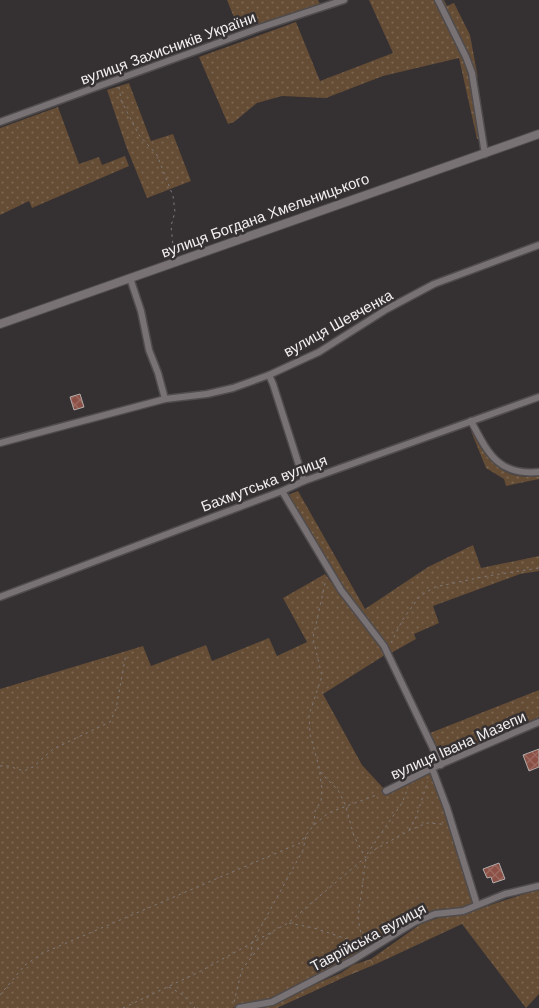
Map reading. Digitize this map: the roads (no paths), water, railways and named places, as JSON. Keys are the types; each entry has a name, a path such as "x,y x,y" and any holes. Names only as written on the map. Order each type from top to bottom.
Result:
{"street":[{"name":"вулиця Захисників України","path":"0,122 259,28 344,0"},
{"path":"438,0 472,73 485,154"},
{"name":"вулиця Богдана Хмельницького","path":"0,324 539,134"},
{"name":"вулиця Шевченка","path":"0,443 165,399 207,394 233,388 268,375 319,352 387,309 434,284 539,245"},
{"path":"130,278 142,311 150,350 165,399"},
{"path":"268,375 276,392 304,481"},
{"name":"Бахмутська вулиця","path":"0,597 304,481 539,397"},
{"path":"471,421 489,452 506,469 516,473 539,472"},
{"path":"282,491 328,569 387,652 441,765"},
{"name":"вулиця Івана Мазепи","path":"386,791 432,768 539,722"},
{"path":"432,768 477,905"},
{"name":"Таврійська вулиця","path":"236,1008 272,1002 377,946 415,922 435,914 463,911 505,894 539,886"}]}
